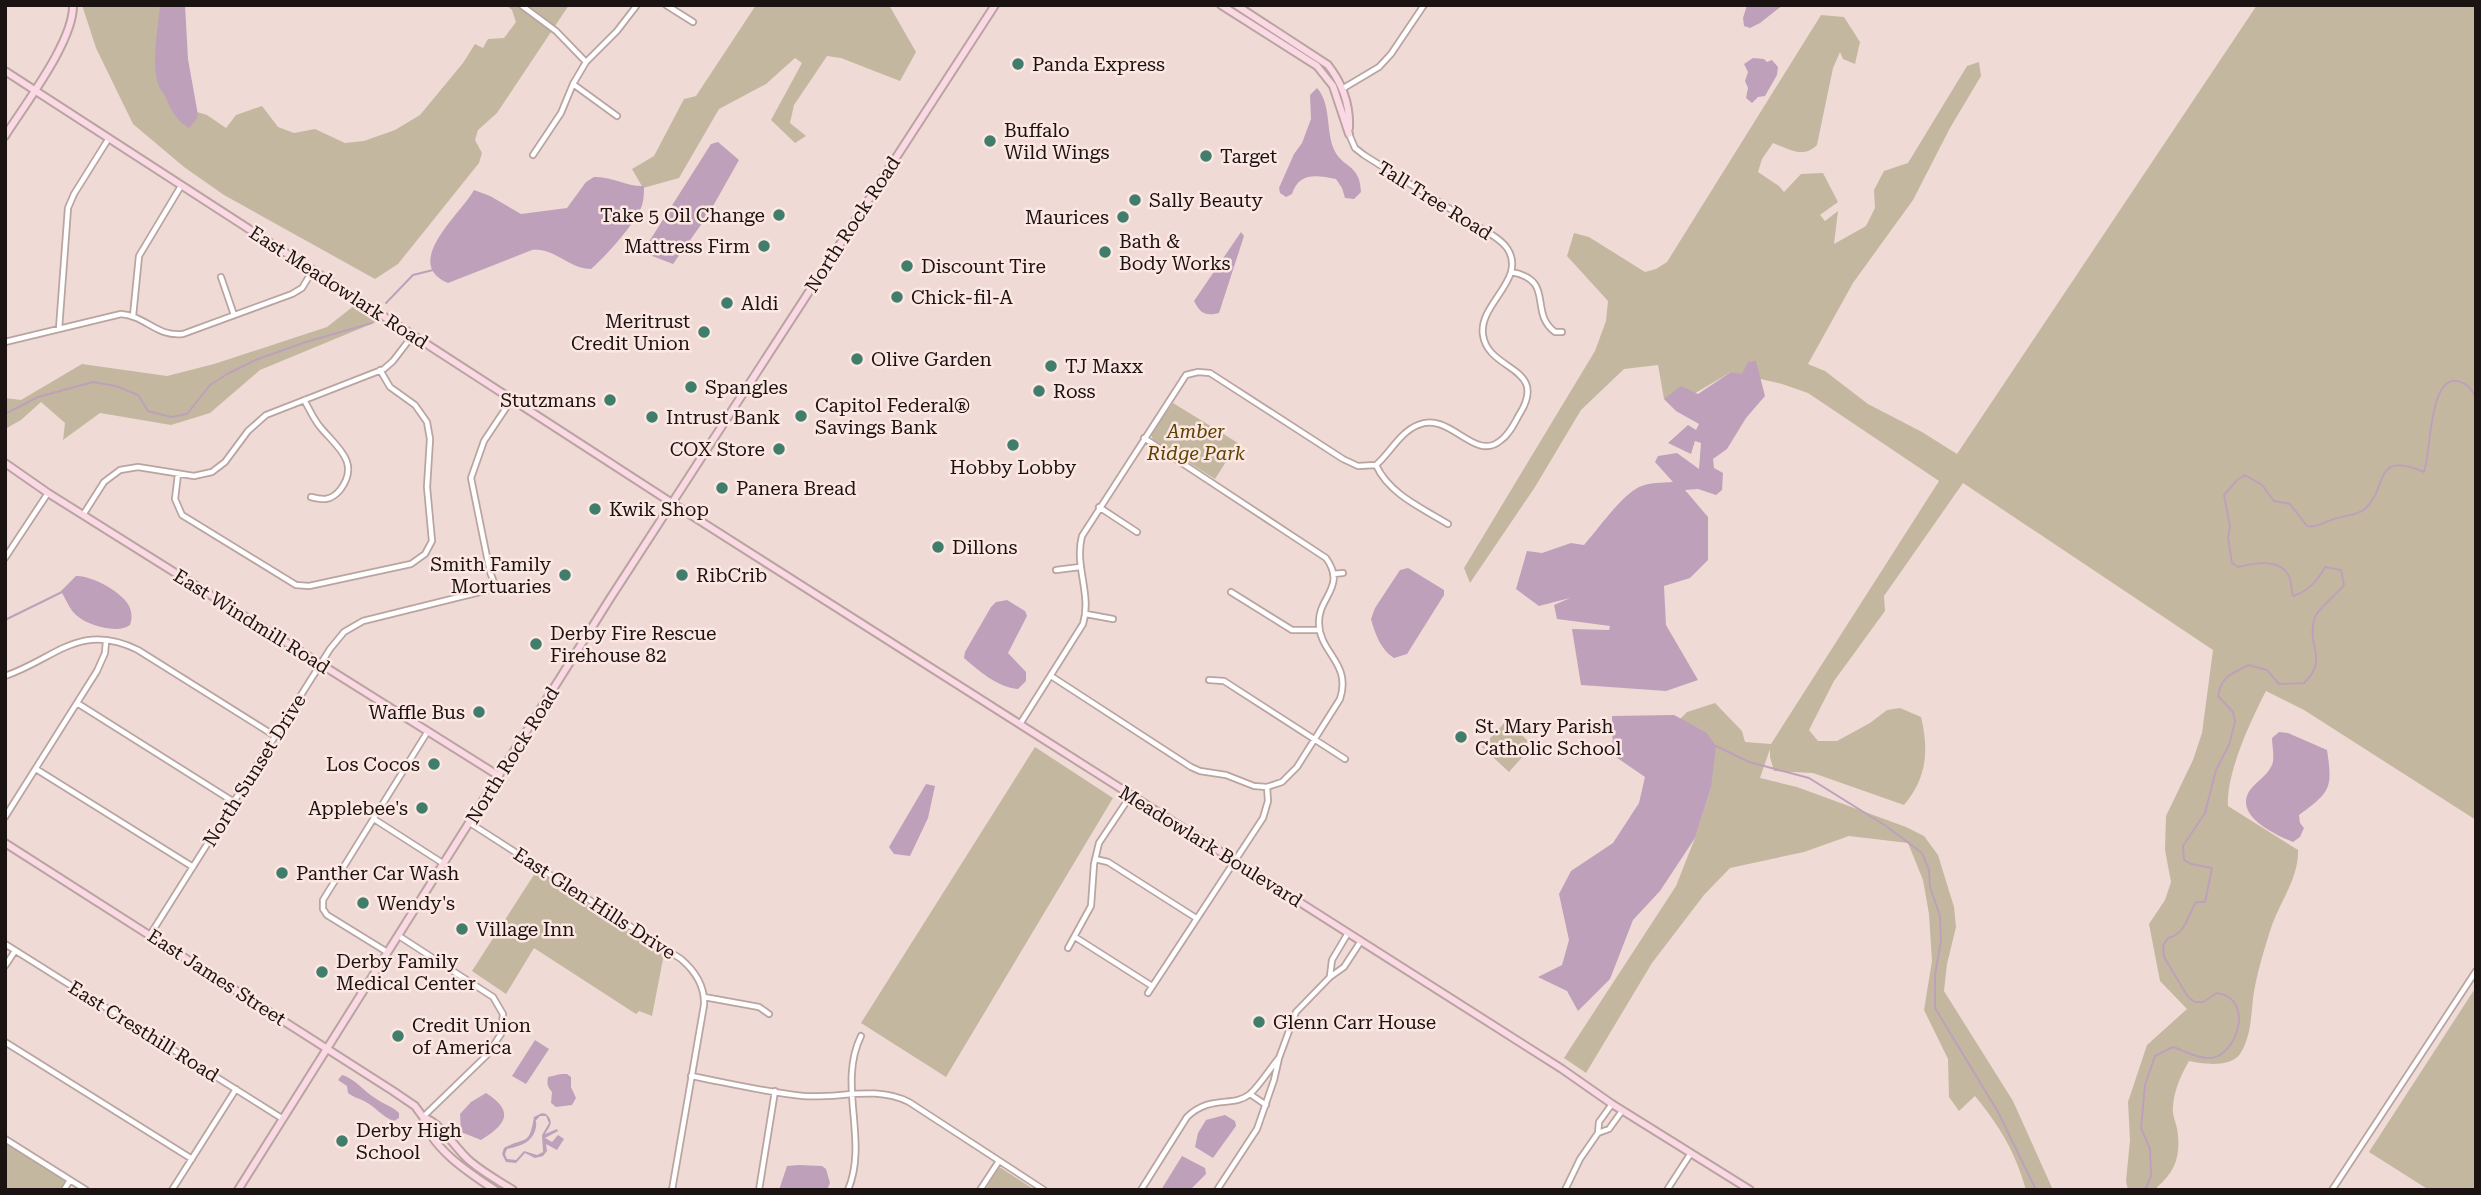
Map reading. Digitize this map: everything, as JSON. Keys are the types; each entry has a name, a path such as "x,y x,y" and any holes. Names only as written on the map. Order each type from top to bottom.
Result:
{"street":[{"path":"5,136 71,27 73,5"},
{"path":"521,5 556,31 586,62"},
{"path":"533,155 561,113 586,62 617,31 637,5"},
{"path":"666,5 693,22"},
{"name":"North Rock Road","path":"238,1190 672,503 995,5"},
{"name":"Tall Tree Road","path":"1221,5 1317,66 1333,86 1355,148 1501,242 1511,256 1511,272"},
{"path":"1236,5 1318,57 1338,77 1349,119 1349,134"},
{"path":"1342,89 1379,67 1391,54 1423,5"},
{"name":"East Meadowlark Road","path":"5,71 672,503"},
{"path":"573,84 617,116"},
{"path":"59,329 68,208 109,138"},
{"path":"132,316 139,256 182,186"},
{"path":"5,342 117,315 132,316 159,331 173,335 183,334 299,290 313,270"},
{"path":"1020,724 1079,632 1086,614 1086,595 1079,553 1082,536 1144,438 1190,373 1198,368 1210,373 1343,459 1358,466 1376,465 1407,431 1422,423 1434,422 1446,426 1484,446 1498,443 1510,430 1526,403 1528,389 1520,374 1488,348 1482,330 1485,316 1511,272 1525,275 1537,285 1541,295 1542,318 1555,332 1562,332"},
{"path":"221,278 234,315"},
{"path":"83,515 104,482 120,470 138,467 198,475 219,467 259,420 380,370 393,361 413,335"},
{"path":"178,474 175,499 182,515 296,585 309,586 416,562 429,548 433,534 427,474 429,430 421,410 390,387 380,370"},
{"name":"North Sunset Drive","path":"150,935 344,632 363,621 488,590 498,590 490,572 472,495 471,478 484,441 512,399"},
{"path":"304,400 314,418 338,444 348,463 344,484 334,496 321,500 311,497"},
{"path":"1051,676 1191,767 1226,775 1251,785 1267,787 1289,777 1337,705 1343,686 1341,671 1319,629 1320,615 1332,590 1333,574 1329,562 1321,553 1144,438"},
{"name":"East Windmill Road","path":"5,463 48,493 499,776"},
{"path":"1376,465 1388,485 1448,524"},
{"path":"5,558 48,493"},
{"name":"Meadowlark Boulevard","path":"672,503 1562,1069 1622,1111 1750,1190"},
{"path":"1099,508 1136,532"},
{"path":"1056,570 1080,567"},
{"path":"1333,574 1343,573"},
{"path":"1231,592 1292,631 1319,629"},
{"path":"1086,614 1113,619"},
{"path":"5,676 67,644 87,640 122,644 138,650 275,736"},
{"path":"5,817 97,671 105,653 106,641"},
{"path":"1209,680 1224,681 1345,759"},
{"path":"77,703 234,802"},
{"path":"388,953 327,915 323,909 323,900 428,732"},
{"path":"36,769 194,867"},
{"path":"1147,993 1263,818 1268,801 1267,787"},
{"path":"1068,948 1091,906 1099,844 1131,795"},
{"path":"374,819 444,864"},
{"name":"East Glen Hills Drive","path":"470,823 681,959 698,978 704,997"},
{"name":"East James Street","path":"5,844 408,1101 423,1117 436,1125 471,1163 513,1190"},
{"path":"1095,859 1108,862 1196,918"},
{"path":"1330,977 1332,960 1348,933"},
{"path":"399,936 493,997 503,1014 501,1034 487,1055 423,1117"},
{"path":"1075,937 1152,986"},
{"path":"1217,1190 1257,1129 1296,1012 1330,977 1344,967 1361,942"},
{"name":"East Cresthill Road","path":"5,944 283,1119"},
{"path":"5,966 15,951"},
{"path":"2332,1190 2476,971"},
{"path":"671,1190 704,997 759,1007 769,1014"},
{"path":"848,1190 856,1152 853,1062 861,1036"},
{"path":"5,1042 192,1159"},
{"path":"1141,1190 1187,1117 1209,1103 1234,1101 1250,1094 1279,1058"},
{"path":"691,1076 815,1097 873,1092 903,1099 1044,1190"},
{"path":"172,1190 236,1089"},
{"path":"759,1190 775,1091"},
{"path":"1250,1094 1266,1105"},
{"path":"1565,1190 1612,1104"},
{"path":"1598,1133 1609,1129 1622,1111"},
{"name":"East James Street","path":"423,1117 425,1124 451,1157 495,1190"},
{"path":"5,1139 86,1190"},
{"path":"1667,1190 1691,1153"},
{"path":"980,1190 999,1161"},
{"path":"64,1190 70,1180"}],"green space":[{"path":"82,5 183,5 189,78 197,112 207,115 226,128 236,115 262,106 278,127 294,133 315,129 345,143 364,141 395,130 420,115 463,63 475,44 483,48 488,39 504,38 516,22 512,10 506,5 569,5 497,113 478,130 475,140 482,153 479,163 398,264 375,279 224,195 184,167 133,124 96,48"},
{"path":"756,5 889,5 916,52 900,81 841,58 827,56 794,105 790,123 806,136 795,143 771,120 802,63 795,58 766,84 719,109 679,178 643,188 632,169 654,156 684,99 696,96"},
{"path":"2257,5 2476,5 2476,820 2304,710 2266,691 2235,763 2228,806 2298,850 2296,870 2272,925 2264,952 2254,989 2251,1020 2244,1047 2236,1058 2223,1063 2189,1061 2178,1083 2174,1101 2178,1153 2173,1168 2157,1190 2128,1190 2128,1102 2147,1045 2187,1009 2160,981 2149,924 2165,900 2171,882 2165,850 2166,816 2193,760 2202,733 2213,650 1963,483 1884,596 1885,611 1834,681 1809,730 1818,741 1837,741 1887,710 1900,708 1921,717 1925,741 1924,763 1912,795 1904,805 1813,773 1774,771 1770,749 1760,778 1797,787 1906,827 1924,836 1938,855 1954,907 1956,927 1944,991 2013,1101 2053,1190 2026,1190 2006,1140 1975,1096 1959,1111 1949,1097 1948,1059 1924,1010 1932,961 1929,914 1923,880 1908,843 1849,836 1804,852 1730,868 1704,895 1652,963 1586,1073 1564,1058 1676,886 1711,788 1706,732 1680,719 1687,712 1715,703 1742,731 1745,742 1771,744 1939,481 1808,393 1731,372 1687,398 1664,399 1658,365 1624,369 1581,410 1535,487 1470,583 1464,568 1595,351 1606,321 1608,301 1567,256 1574,233 1589,237 1645,272 1667,262 1821,15 1844,17 1860,42 1855,64 1843,59 1840,52 1833,68 1817,145 1801,152 1773,143 1762,159 1758,172 1784,192 1801,174 1823,173 1838,202 1820,215 1825,221 1838,211 1834,244 1866,226 1875,208 1874,190 1884,171 1908,163 1967,66 1979,62 1981,76 1950,128 1913,200 1853,283 1808,364 1825,371 1868,404 1957,454"},
{"path":"355,305 376,322 260,370 210,413 171,425 100,413 63,440 65,423 41,402 21,420 5,429 5,398 21,400 82,364 167,376 214,364 327,327"},
{"name":"Amber Ridge Park","path":"1173,403 1238,443 1215,479 1153,440 1151,434"},
{"path":"1506,721 1527,740 1527,752 1509,772 1482,747"},
{"path":"1035,747 1113,798 946,1077 861,1023"},
{"path":"537,870 664,954 652,1016 639,1011 636,1014 534,948 506,994 472,971"},
{"path":"2476,987 2476,1190 2429,1190 2369,1152"},
{"path":"5,1139 70,1180 64,1190 5,1190"},
{"path":"999,1167 1001,1168 1035,1190 985,1190"}],"shaded area":[{"path":"160,5 185,5 188,59 198,115 189,128 175,115 158,84 155,55"},
{"path":"1747,5 1783,5 1750,28 1744,26 1743,18"},
{"path":"1753,58 1767,62 1772,60 1778,67 1777,75 1765,96 1758,97 1752,103 1746,98 1748,88 1745,81 1748,72 1744,64"},
{"path":"1317,88 1324,101 1336,154 1354,170 1360,182 1361,192 1354,199 1345,198 1336,179 1322,177 1304,179 1292,194 1286,197 1280,193 1279,188 1311,119 1310,95"},
{"path":"718,142 739,160 708,215 673,264 647,254 645,248 711,144"},
{"path":"594,177 644,186 644,191 641,208 632,223 591,269 575,265 548,252 532,250 448,283 435,274 430,263 438,238 474,190 521,214 567,208 586,182"},
{"path":"1241,232 1244,236 1219,313 1204,313 1194,301"},
{"path":"1756,361 1765,396 1746,418 1727,449 1713,459 1714,468 1723,473 1722,490 1716,495 1698,489 1685,490 1708,517 1708,560 1690,578 1664,586 1666,625 1698,680 1666,691 1581,685 1572,629 1609,630 1610,626 1557,619 1554,605 1570,598 1539,606 1516,589 1527,551 1542,553 1571,543 1584,545 1617,505 1639,487 1673,482 1655,462 1658,456 1677,453 1699,469 1701,443 1695,441 1691,454 1668,443 1688,425 1696,430 1699,424 1676,411 1664,399 1681,386 1698,394 1731,372 1742,374 1748,362"},
{"path":"1408,568 1444,590 1444,595 1407,654 1394,658 1385,651 1379,641 1371,619 1375,608 1400,570"},
{"path":"76,576 98,582 122,597 131,610 130,625 118,629 103,628 76,615 61,591"},
{"path":"1007,600 1025,611 1027,616 1008,653 1026,672 1026,681 1018,689 996,682 964,658 991,607 996,602"},
{"path":"1674,715 1706,732 1716,746 1711,788 1695,838 1660,891 1633,920 1610,979 1578,1011 1567,991 1538,977 1562,965 1569,940 1559,894 1571,871 1613,843 1639,803 1645,777 1613,755 1612,716"},
{"path":"2279,732 2288,733 2327,750 2329,763 2327,788 2317,801 2299,815 2304,828 2300,837 2293,842 2267,829 2247,808 2246,799 2250,790 2272,765 2272,738"},
{"path":"926,784 935,786 928,818 910,856 894,854 889,847"},
{"path":"535,1040 549,1049 526,1084 512,1076"},
{"path":"561,1074 571,1077 571,1087 576,1098 572,1105 556,1107 551,1103 552,1092 548,1077"},
{"path":"342,1075 399,1113 399,1118 394,1121 348,1093 347,1086 338,1080"},
{"path":"486,1093 501,1106 504,1118 496,1129 481,1140 461,1132 460,1114 471,1102"},
{"path":"542,1113 549,1117 550,1124 545,1134 557,1129 558,1131 545,1138 552,1142 558,1135 564,1139 557,1150 546,1144 547,1151 543,1156 535,1158 525,1153 516,1163 506,1162 502,1154 504,1148 528,1137 534,1117","holes":["540,1116 546,1116 549,1123 542,1135 543,1152 537,1155 524,1151 516,1160 507,1159 507,1149 529,1140 536,1127 536,1120"]},
{"path":"1225,1115 1235,1121 1236,1126 1213,1158 1195,1147 1198,1133 1206,1120"},
{"path":"1182,1156 1205,1168 1206,1174 1190,1190 1161,1190"},
{"path":"787,1166 822,1166 826,1169 830,1183 827,1190 779,1190"}],"waterway":[{"path":"386,303 413,275 433,270"},
{"path":"5,414 38,397 93,382 116,386 138,395 148,411 171,417 187,414 210,385 227,374 258,359 306,342 372,323"},
{"path":"2145,1190 2151,1176 2150,1149 2141,1128 2145,1085 2155,1056 2173,1047 2201,1057 2220,1055 2228,1048 2238,1027 2236,1005 2229,997 2217,993 2203,1002 2195,1002 2188,997 2164,957 2163,946 2168,938 2179,933 2196,902 2205,902 2212,868 2184,860 2183,846 2205,813 2216,770 2229,745 2235,722 2233,712 2218,696 2220,689 2228,676 2248,665 2267,670 2279,684 2304,683 2315,666 2315,617 2344,585 2341,570 2325,567 2312,585 2293,596 2290,579 2281,567 2267,563 2238,567 2232,563 2228,538 2230,526 2224,495 2245,475 2262,485 2274,501 2290,504 2307,526 2358,513 2372,500 2389,468 2396,465 2408,466 2424,472 2436,403 2441,390 2448,383 2464,383 2476,399"},
{"path":"5,620 62,592"},
{"path":"1716,746 1749,762 1809,778 1886,826 1922,853 1940,916 1941,940 1935,975 1935,1008 1998,1112 2036,1190"}],"place":[{"name":"Panda Express","path":"1018,64"},
{"name":"Buffalo Wild Wings","path":"990,141"},
{"name":"Target","path":"1206,156"},
{"name":"Sally Beauty","path":"1135,200"},
{"name":"Take 5 Oil Change","path":"779,215"},
{"name":"Maurices","path":"1123,217"},
{"name":"Mattress Firm","path":"764,246"},
{"name":"Bath & Body Works","path":"1105,252"},
{"name":"Discount Tire","path":"907,266"},
{"name":"Chick-fil-A","path":"897,297"},
{"name":"Aldi","path":"727,303"},
{"name":"Meritrust Credit Union","path":"704,332"},
{"name":"Olive Garden","path":"857,359"},
{"name":"TJ Maxx","path":"1051,366"},
{"name":"Spangles","path":"691,387"},
{"name":"Ross","path":"1039,391"},
{"name":"Stutzmans","path":"610,400"},
{"name":"Capitol Federal® Savings Bank","path":"801,416"},
{"name":"Intrust Bank","path":"652,417"},
{"name":"Hobby Lobby","path":"1013,445"},
{"name":"COX Store","path":"779,449"},
{"name":"Panera Bread","path":"722,488"},
{"name":"Kwik Shop","path":"595,509"},
{"name":"Dillons","path":"938,547"},
{"name":"Smith Family Mortuaries","path":"565,575"},
{"name":"RibCrib","path":"682,575"},
{"name":"Derby Fire Rescue Firehouse 82","path":"536,644"},
{"name":"Waffle Bus","path":"479,712"},
{"name":"St. Mary Parish Catholic School","path":"1461,737"},
{"name":"Los Cocos","path":"434,764"},
{"name":"Applebee's","path":"422,808"},
{"name":"Panther Car Wash","path":"282,873"},
{"name":"Wendy's","path":"363,903"},
{"name":"Village Inn","path":"462,929"},
{"name":"Derby Family Medical Center","path":"322,972"},
{"name":"Glenn Carr House","path":"1259,1022"},
{"name":"Credit Union of America","path":"398,1036"},
{"name":"Derby High School","path":"342,1141"}]}
